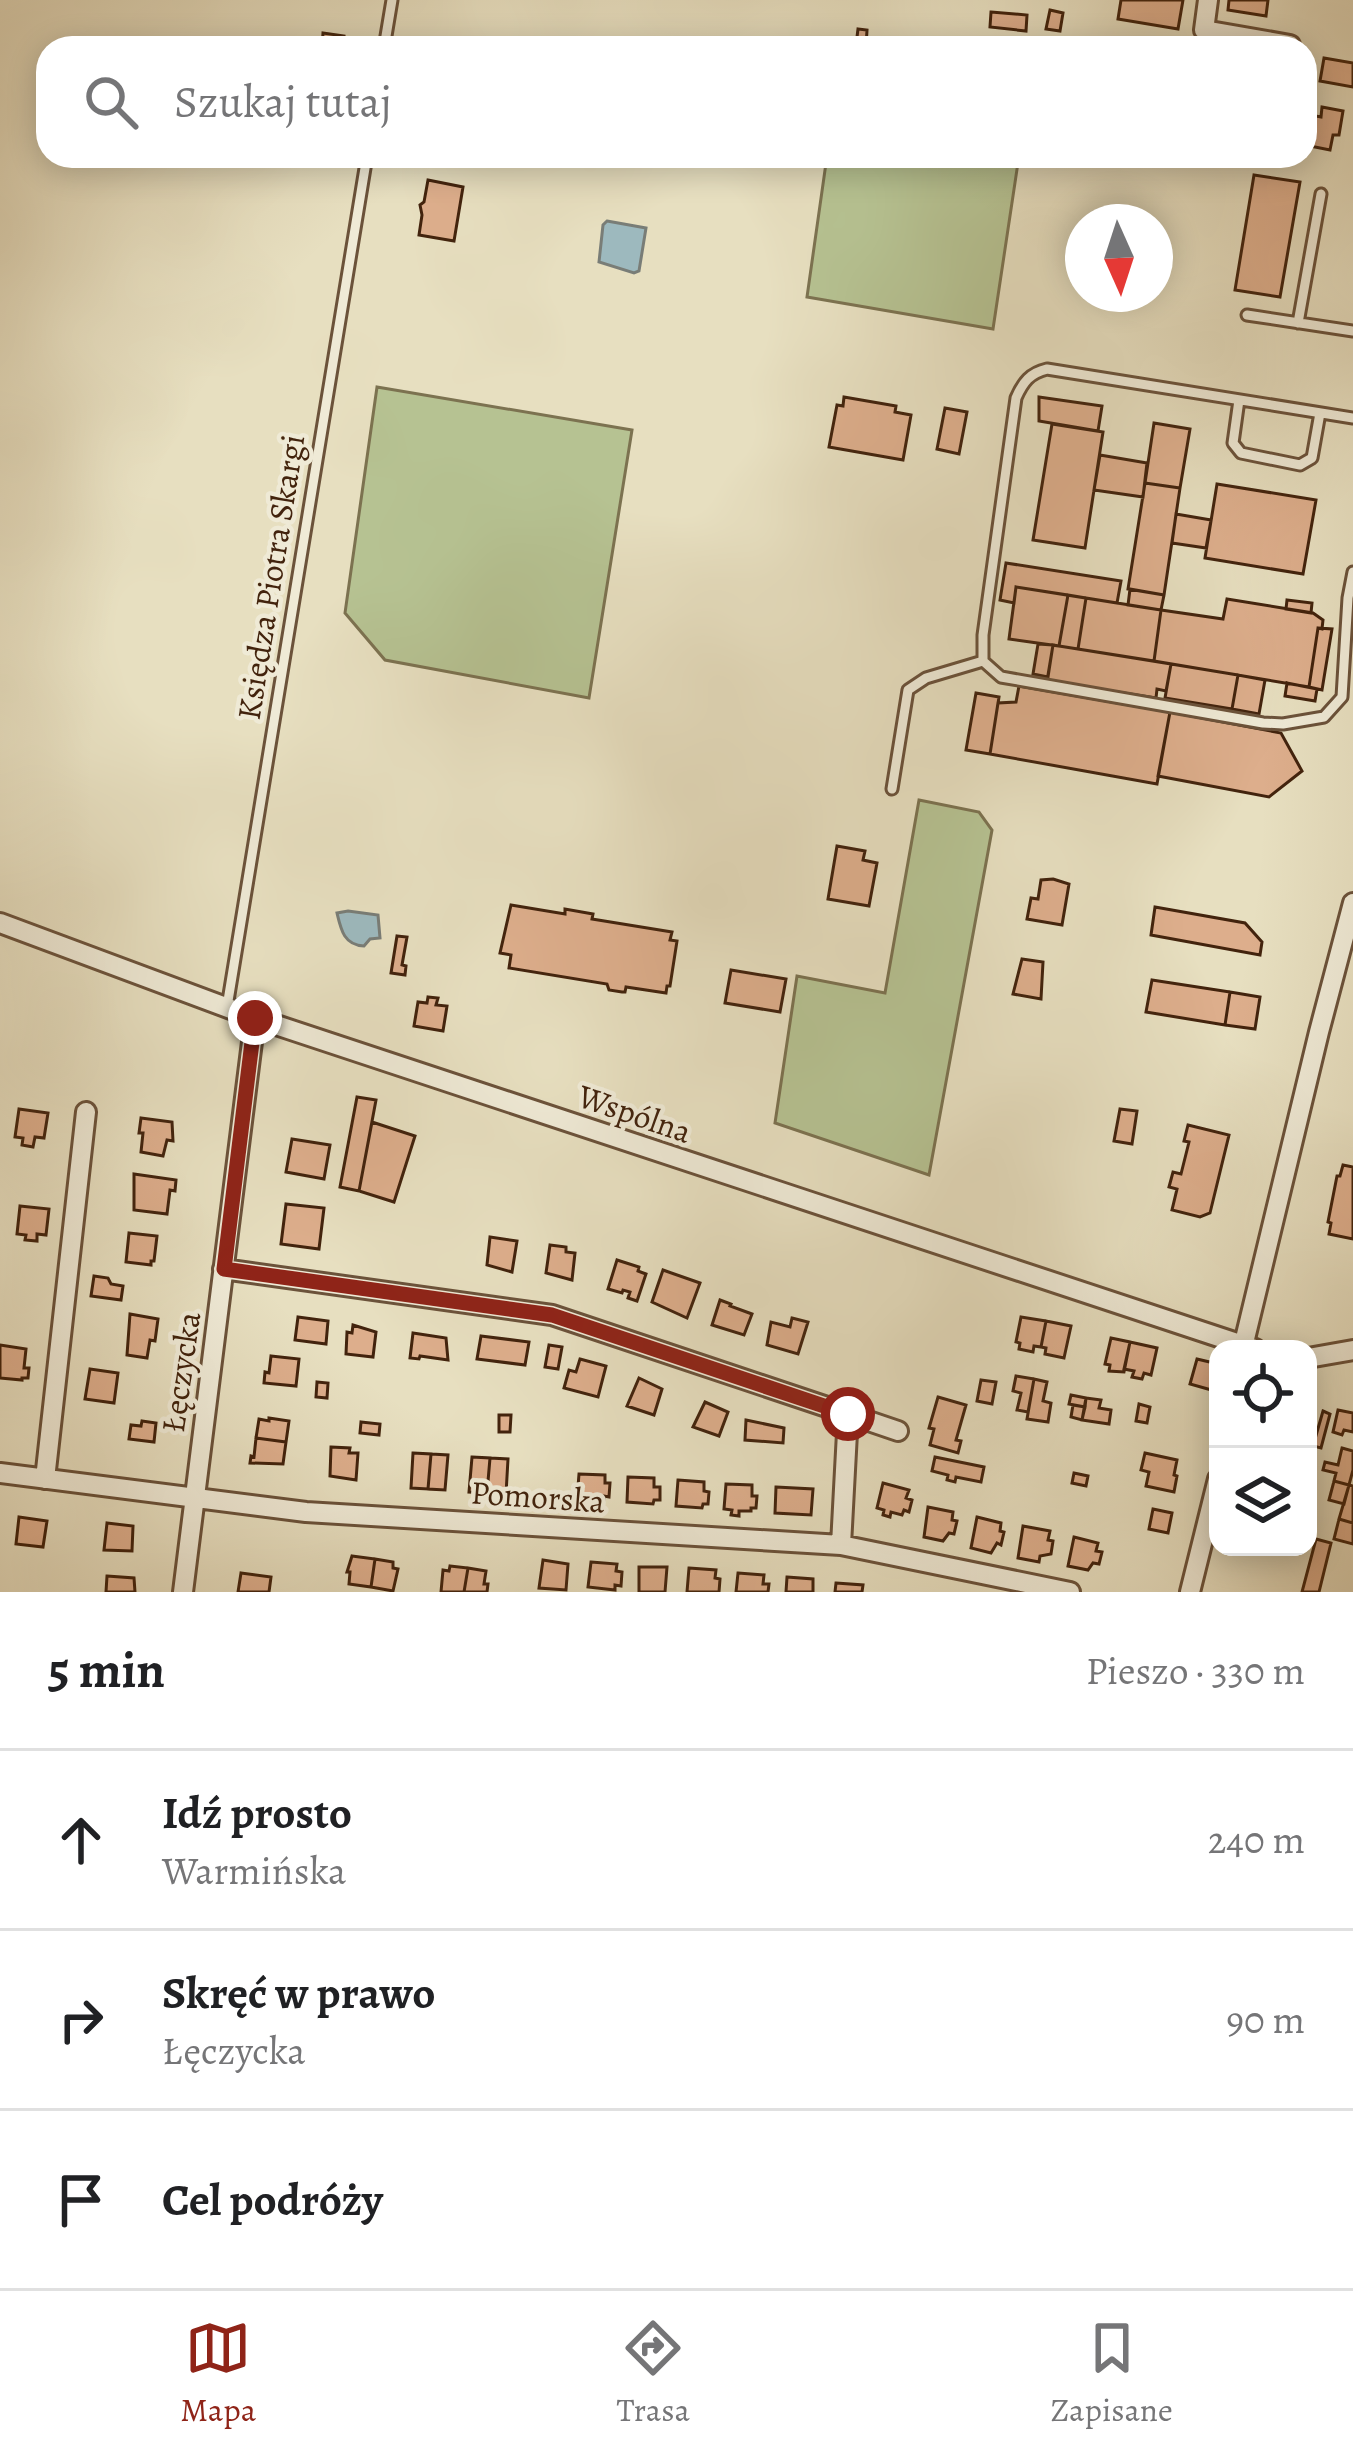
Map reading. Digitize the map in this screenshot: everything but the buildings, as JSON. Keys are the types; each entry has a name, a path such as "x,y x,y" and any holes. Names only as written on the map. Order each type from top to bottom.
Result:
{"street":[{"path":"1208,0 1204,30 1238,36"},
{"path":"1251,1340 1319,1032 1353,903"},
{"name":"Wspólna","path":"0,922 255,1018 1231,1340"},
{"name":"Łęczycka","path":"183,1592 255,1018"},
{"path":"45,1479 86,1112"},
{"path":"224,1269 552,1315 898,1431"},
{"path":"1317,1356 1353,1350"},
{"path":"841,1545 848,1414"},
{"name":"Pomorska","path":"0,1473 307,1512 841,1545 1070,1592"},
{"path":"1190,1592 1209,1516"}],"lane":[{"path":"386,36 392,0"},
{"name":"Księdza Piotra Skargi","path":"227,1007 365,168"},
{"path":"1298,323 1321,194"},
{"path":"1247,315 1353,331"},
{"path":"1353,418 1047,369 1034,373 1016,398 983,661 1001,677 1263,723 1324,716 1342,697 1353,572"},
{"path":"1239,400 1233,443 1241,453 1300,465 1312,458 1320,413"},
{"path":"892,789 908,690 926,678 983,661"},
{"path":"1342,697 1353,707"}],"green space":[{"path":"825,168 1017,168 993,329 807,297"},
{"path":"377,387 632,430 589,698 385,660 345,613"},
{"path":"919,800 979,812 992,830 929,1175 775,1123 797,976 885,993"}],"water":[{"path":"607,221 646,228 639,271 599,262"},
{"path":"337,913 378,915 380,938 364,946 348,940"}],"route":[{"path":"255,1018 224,1269 552,1315 848,1414"}]}
